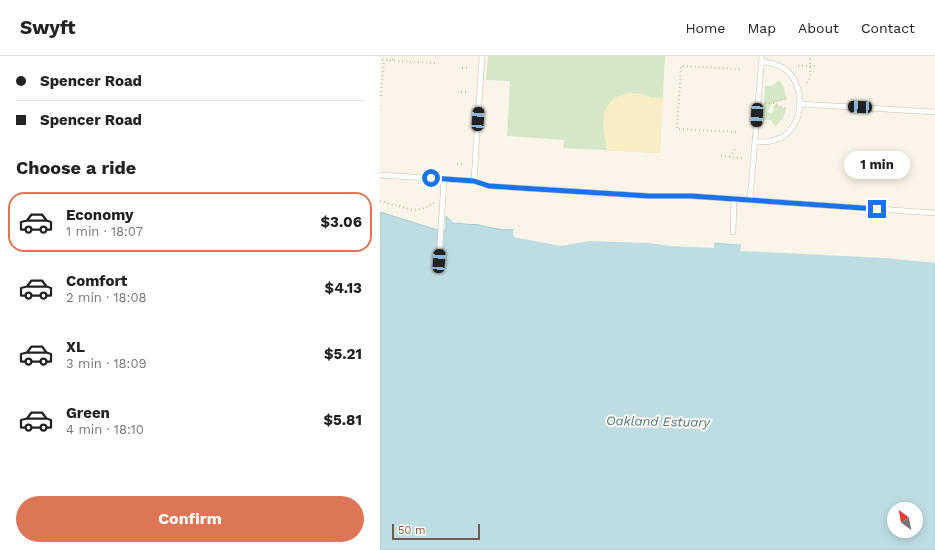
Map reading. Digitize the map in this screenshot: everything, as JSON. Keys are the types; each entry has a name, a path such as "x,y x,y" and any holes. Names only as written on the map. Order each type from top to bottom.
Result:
{"lane":[{"path":"474,181 482,56"},
{"path":"750,200 762,58 785,69 794,79 799,90 800,104 798,118 792,129 781,137 768,142 756,142"},
{"path":"800,104 935,112"},
{"path":"380,175 474,181 489,186 649,196 691,196 935,213"},
{"path":"439,261 444,179"},
{"path":"733,232 734,199"}],"path":[{"path":"807,83 810,78 810,56"},
{"path":"381,96 383,60 437,63"},
{"path":"736,132 677,129 681,66 740,69"},
{"path":"798,66 818,66"},
{"path":"462,68 470,68"},
{"path":"461,92 468,92"},
{"path":"764,103 787,99"},
{"path":"771,103 786,109"},
{"path":"380,104 380,110"},
{"path":"730,157 736,147"},
{"path":"721,156 743,158"},
{"path":"457,164 463,164"},
{"path":"380,201 413,210 422,209 443,198"}],"green space":[{"path":"488,56 665,56 660,153 563,148 564,140 507,136 510,81 486,80"},
{"path":"779,80 783,86 787,99 772,103 768,111 769,113 772,113 774,111 773,107 775,104 786,109 783,118 775,127 771,120 763,120 765,86 772,86"}],"sand":[{"path":"631,93 642,94 652,98 663,97 660,153 607,150 603,122 607,106 612,100 620,95"}],"water":[{"name":"Oakland Estuary","path":"380,212 441,231 446,230 446,216 454,224 469,224 503,230 516,229 522,233 562,241 593,239 710,243 935,259 935,550 380,550"}],"pier":[{"path":"517,227 523,231 549,234 562,239 594,237 710,241 714,242 714,248 671,246 648,243 590,241 560,246 514,237 513,230"},
{"path":"741,244 935,257 935,263 886,258 740,251"}],"route":[{"path":"431,178 474,181 489,186 649,196 691,196 877,209"}]}
